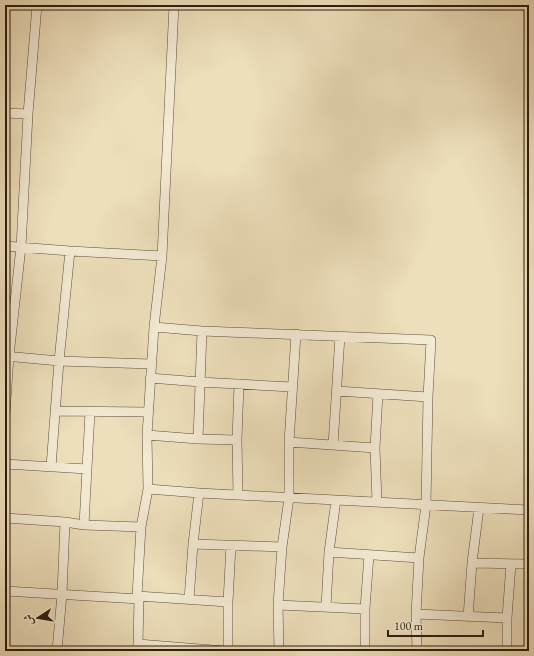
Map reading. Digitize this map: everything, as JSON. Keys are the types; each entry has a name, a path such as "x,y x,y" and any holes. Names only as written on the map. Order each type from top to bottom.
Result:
{"street":[{"path":"5,415 7,356 20,247 28,114 37,5"},
{"path":"174,5 162,256 154,327 148,412 148,489 141,527 137,647 225,651"},
{"path":"5,113 28,114"},
{"path":"5,246 162,256"},
{"path":"51,467 59,360 70,251"},
{"path":"154,327 202,331 431,340 428,397 426,505 419,558 416,614 417,651"},
{"path":"198,438 202,331"},
{"path":"278,651 278,605 282,547 289,498 289,442 296,334"},
{"path":"333,446 340,336"},
{"path":"7,356 151,364"},
{"path":"150,378 292,387"},
{"path":"238,495 237,440 239,384"},
{"path":"336,391 428,397"},
{"path":"377,502 376,448 378,394"},
{"path":"55,411 148,412"},
{"path":"84,525 90,412"},
{"path":"147,435 237,440"},
{"path":"289,442 376,448"},
{"path":"5,464 87,469"},
{"path":"148,489 289,498 529,510"},
{"path":"189,600 192,544 199,493"},
{"path":"326,607 329,552 336,500"},
{"path":"468,617 472,563 479,508"},
{"path":"5,518 65,522 84,525 141,527"},
{"path":"57,651 62,594 65,522"},
{"path":"192,544 282,547"},
{"path":"228,651 228,602 231,545"},
{"path":"329,552 419,558"},
{"path":"365,651 365,609 369,555"},
{"path":"472,563 529,564"},
{"path":"507,651 507,618 511,564"},
{"path":"5,590 228,602"},
{"path":"278,605 365,609"},
{"path":"416,614 507,618"}]}
